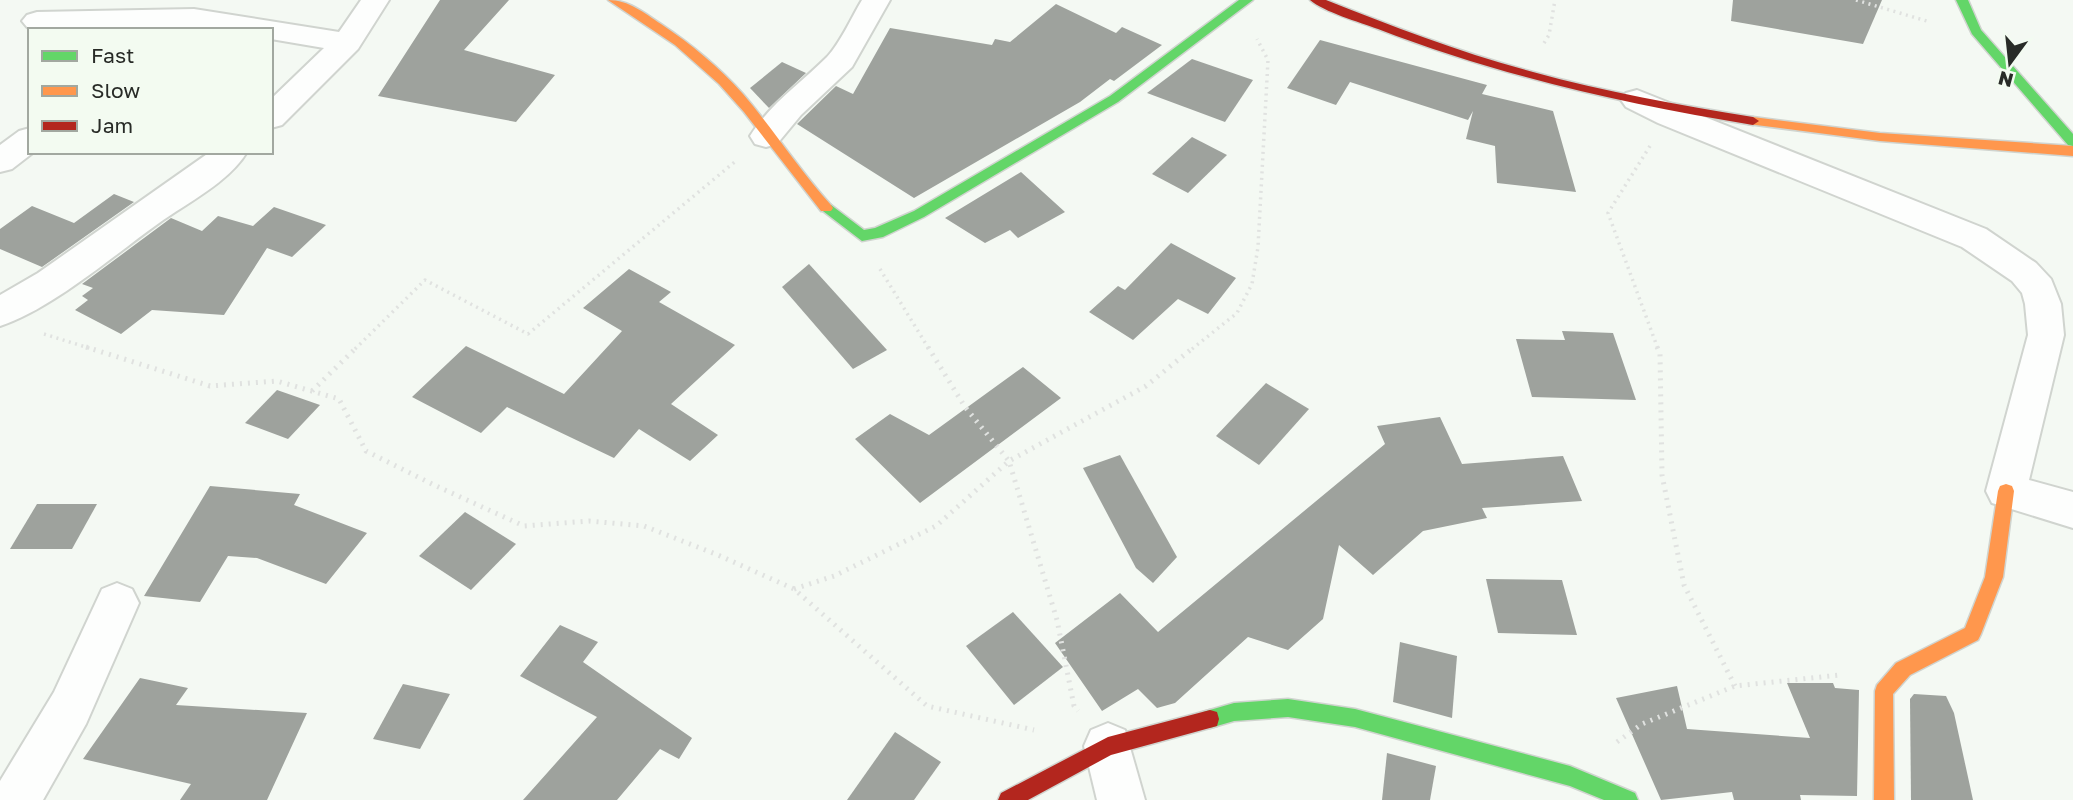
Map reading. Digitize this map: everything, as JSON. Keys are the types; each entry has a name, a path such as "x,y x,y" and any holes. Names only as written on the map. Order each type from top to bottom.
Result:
{"street":[{"path":"273,116 347,42 376,0"},
{"path":"614,0 646,18 699,60 746,106 807,190 844,225 862,236 878,233 919,214 1114,99 1244,4"},
{"path":"766,135 841,60 876,0"},
{"path":"1316,0 1369,24 1522,76 1636,100 1854,134 1943,144 2073,150"},
{"path":"1962,0 1976,31 2073,142"},
{"path":"37,21 196,16 259,28"},
{"path":"273,30 347,42"},
{"path":"1636,100 1669,116 1963,233 2024,271 2038,288 2043,304 2046,335 2006,491 1994,577 1972,634 1903,669 1884,691 1884,800"},
{"path":"0,161 28,140"},
{"path":"0,312 51,282 212,169 229,154"},
{"path":"2006,491 2073,510"},
{"path":"16,800 70,708 117,603"},
{"path":"1009,800 1108,746 1234,712 1288,708 1355,718 1570,776 1628,800"},
{"path":"1108,746 1121,800"}],"path":[{"path":"1856,0 1913,19 1976,31"},
{"path":"794,589 834,576 936,526 1009,461 1146,386 1237,313 1252,284 1258,247 1268,60 1244,4"},
{"path":"1669,116 1608,213 1660,354 1662,475 1684,584 1735,686"},
{"path":"311,392 425,280 528,334 766,135"},
{"path":"862,236 902,309 965,407 1009,461 1057,620 1074,706 1108,746"},
{"path":"40,333 211,386 277,381 339,399 366,451 524,526 589,522 644,526 794,589 927,706 1108,746"},
{"path":"1570,776 1642,724 1735,686 1903,669"}],"building":[{"path":"440,0 509,0 464,50 555,75 516,122 378,96"},
{"path":"1733,0 1882,0 1863,44 1731,21"},
{"path":"1056,4 1116,33 1122,27 1162,45 1114,81 1110,79 1080,102 914,198 797,124 836,86 853,94 890,28 992,45 995,39 1010,42"},
{"path":"1320,40 1487,85 1482,94 1553,111 1576,192 1497,183 1495,146 1466,139 1473,111 1468,120 1350,82 1336,105 1287,88"},
{"path":"1192,59 1253,80 1225,122 1147,93"},
{"path":"782,62 806,73 769,108 750,88"},
{"path":"1192,137 1227,155 1188,193 1152,174"},
{"path":"1021,172 1065,212 1018,238 1010,230 985,243 945,218"},
{"path":"114,194 134,202 42,267 0,249 0,229 32,206 74,223"},
{"path":"274,207 326,225 292,257 267,248 224,315 152,310 121,334 75,310 88,300 82,296 93,288 82,284 171,218 202,231 218,216 253,226"},
{"path":"1171,243 1236,278 1208,314 1178,299 1133,340 1089,312 1118,286 1125,290"},
{"path":"809,264 887,350 853,369 782,287"},
{"path":"629,269 671,292 659,302 735,345 671,404 718,435 690,461 639,429 614,458 507,407 481,433 412,397 466,346 564,394 622,331 583,308"},
{"path":"1562,331 1613,333 1636,400 1532,397 1516,339 1565,340"},
{"path":"1023,367 1061,398 920,503 855,439 890,414 929,435"},
{"path":"1266,383 1309,409 1259,465 1216,436"},
{"path":"277,390 320,405 288,439 245,423"},
{"path":"1440,417 1462,464 1563,456 1582,501 1482,508 1487,518 1423,531 1373,575 1339,545 1323,619 1288,650 1248,637 1175,703 1157,708 1138,689 1102,711 1055,643 1120,593 1158,632 1385,444 1377,426"},
{"path":"1120,455 1177,557 1153,583 1136,568 1083,468"},
{"path":"210,486 300,494 294,505 367,533 326,584 257,558 228,556 200,602 144,596"},
{"path":"37,504 97,504 72,549 10,549"},
{"path":"465,512 516,544 471,590 419,556"},
{"path":"1486,579 1562,580 1577,635 1498,633"},
{"path":"1013,612 1063,667 1014,705 966,646"},
{"path":"560,625 598,642 583,662 692,738 679,759 660,749 617,800 523,800 597,717 520,676"},
{"path":"1400,642 1457,656 1452,718 1393,702"},
{"path":"140,678 188,688 176,705 307,713 267,800 180,800 191,784 83,759"},
{"path":"1787,683 1833,683 1835,688 1859,690 1857,796 1800,795 1801,800 1734,800 1732,792 1661,800 1616,698 1677,686 1687,729 1810,738"},
{"path":"403,684 450,694 420,749 373,739"},
{"path":"1914,694 1946,696 1954,713 1973,800 1911,800 1910,699"},
{"path":"895,732 941,762 914,800 847,800"},
{"path":"1387,753 1436,766 1430,800 1382,800"}],"traffic: fast":[{"path":"826,208 862,236 878,233 919,214 1114,99 1247,0"},
{"path":"1962,0 1976,31 2073,142"},
{"path":"1210,719 1234,712 1288,708 1355,718 1570,776 1628,800"}],"traffic: slow":[{"path":"614,0 647,20 709,67 749,109 802,181 826,208"},
{"path":"1753,121 1880,137 2073,151"},
{"path":"1884,800 1884,691 1903,669 1972,634 1994,577 2006,491"}],"traffic: jam":[{"path":"1316,0 1428,44 1560,84 1753,121"},
{"path":"1008,800 1108,746 1210,719"}]}
